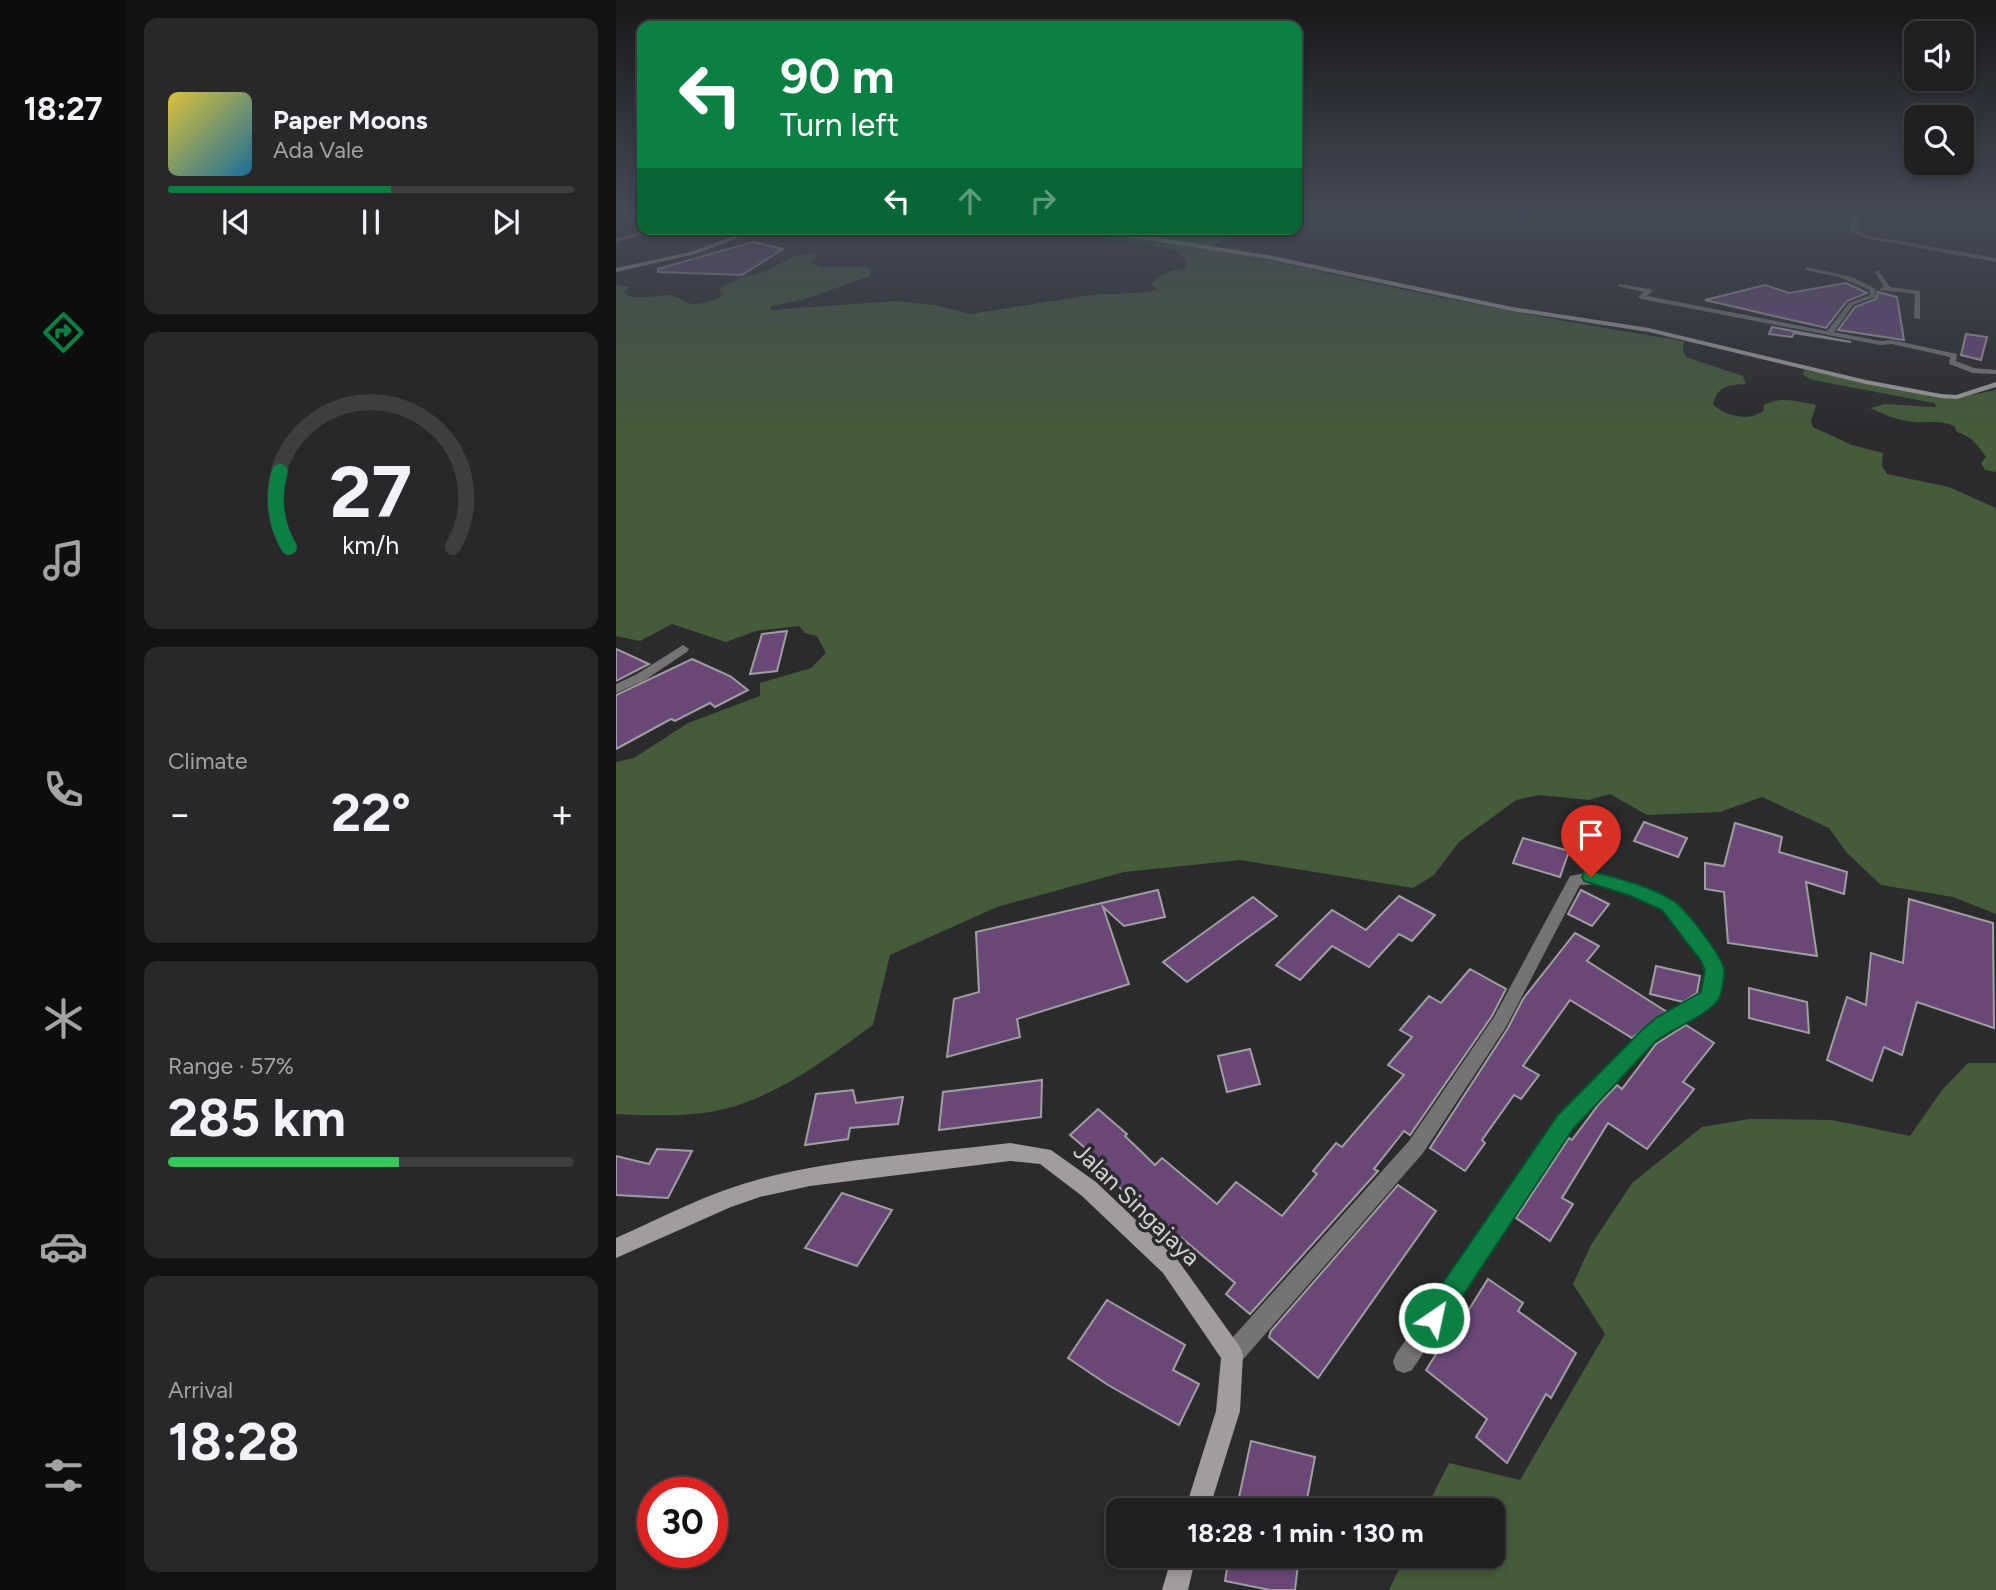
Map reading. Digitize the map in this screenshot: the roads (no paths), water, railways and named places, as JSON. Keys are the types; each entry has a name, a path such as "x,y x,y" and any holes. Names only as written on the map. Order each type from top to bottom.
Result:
{"street":[{"path":"1396,284 1512,309 1649,330 1866,382 1941,396 1957,397 1996,384"},
{"path":"1865,284 1873,289 1918,292 1918,318"},
{"path":"1885,284 1888,289"},
{"path":"1620,286 1650,290 1641,297 1954,356 1952,362 1963,368 1981,373 1996,372"},
{"path":"1830,332 1851,304 1873,296 1873,289"},
{"path":"616,689 641,677 684,649"},
{"path":"1201,1498 1228,1411 1232,1354 1416,1147 1500,1022 1575,880 1591,877 1637,891 1668,906 1709,957 1715,970 1710,995 1703,1003 1663,1024 1648,1037 1566,1122 1405,1362"},
{"name":"Jalan Singajaya","path":"616,1248 728,1198 810,1177 1010,1152 1033,1153 1056,1162 1089,1189 1170,1266 1232,1354"},
{"path":"1175,1590 1181,1568"}]}
